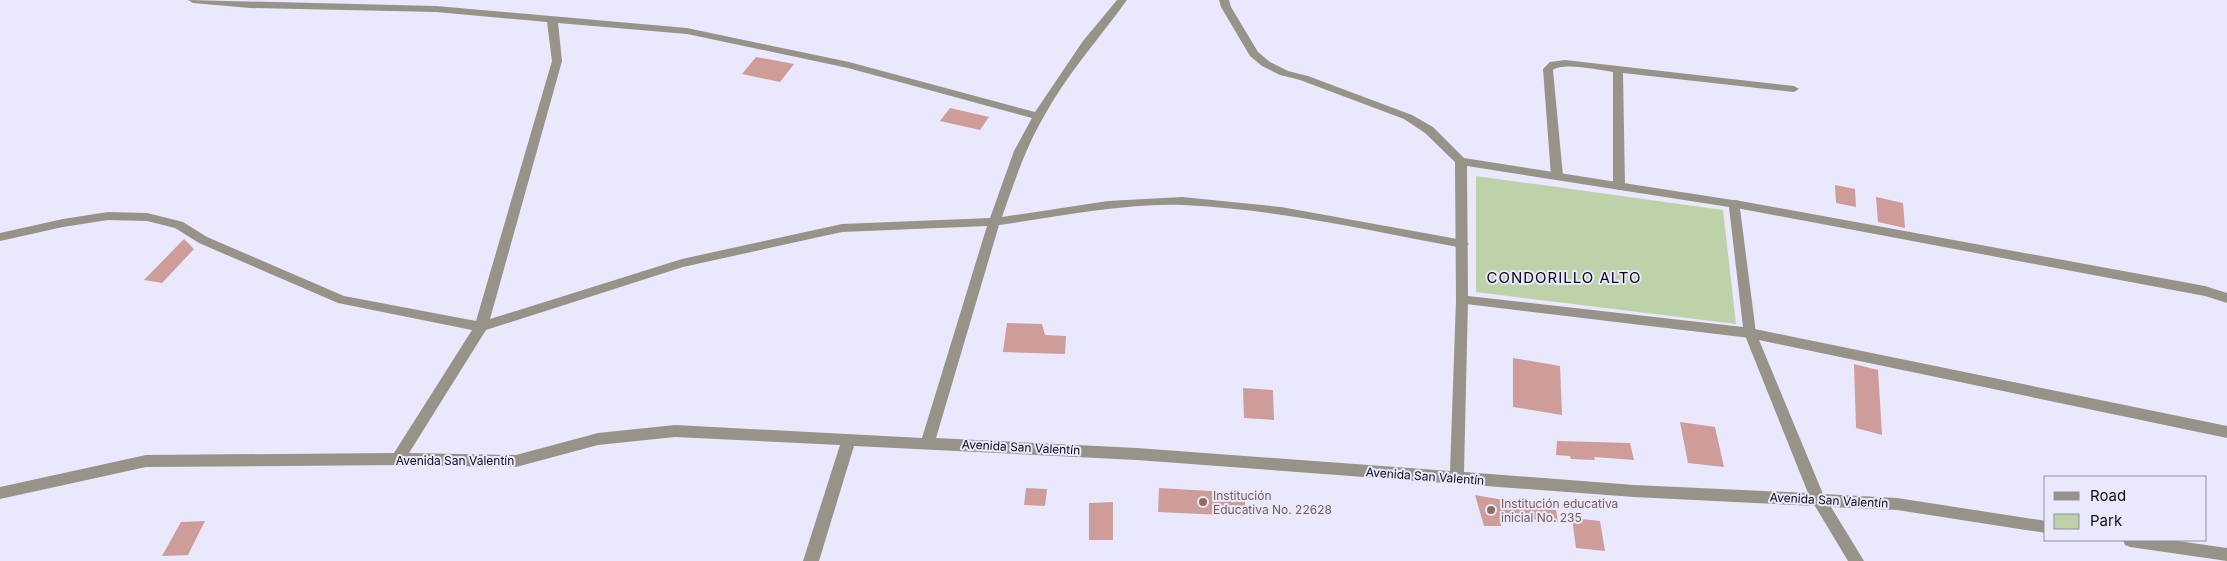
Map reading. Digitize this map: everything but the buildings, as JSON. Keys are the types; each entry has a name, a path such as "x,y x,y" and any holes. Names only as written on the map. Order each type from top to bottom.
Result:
{"street":[{"path":"193,0 250,5 440,4 552,18 687,30 849,65 1038,116"},
{"path":"928,442 994,222 1020,151 1038,116 1087,44 1122,0"},
{"path":"1224,0 1226,7 1254,54 1266,64 1284,73 1304,78 1408,117 1429,130 1461,161 1735,204 2204,291 2227,298"},
{"path":"398,459 481,327 556,61 552,18"},
{"path":"1557,176 1548,69 1554,64 1565,63 1794,88"},
{"path":"1618,69 1619,186"},
{"path":"1457,478 1463,244 1461,161"},
{"path":"0,237 63,223 108,216 147,217 179,225 203,240 342,300 481,327 682,263 842,228 994,222 1108,205 1182,201 1281,211 1463,244"},
{"path":"1735,204 1750,334 1818,499 1856,561"},
{"path":"1462,300 1750,334 1873,360 2096,402 2227,432"},
{"name":"Avenida San Valentín","path":"0,493 146,461 398,459 516,461 598,439 675,432 928,442 1137,454 1634,491 1897,504 2044,527"},
{"path":"811,561 849,439"},
{"path":"2136,541 2227,555"}],"green space":[{"path":"1476,176 1723,210 1736,324 1476,292"}],"place":[{"name":"Institución Educativa No. 22628","path":"1203,502"},
{"name":"Institución educativa inicial No. 235","path":"1491,510"}],"district":[{"name":"CONDORILLO ALTO","path":"1564,277"}]}
